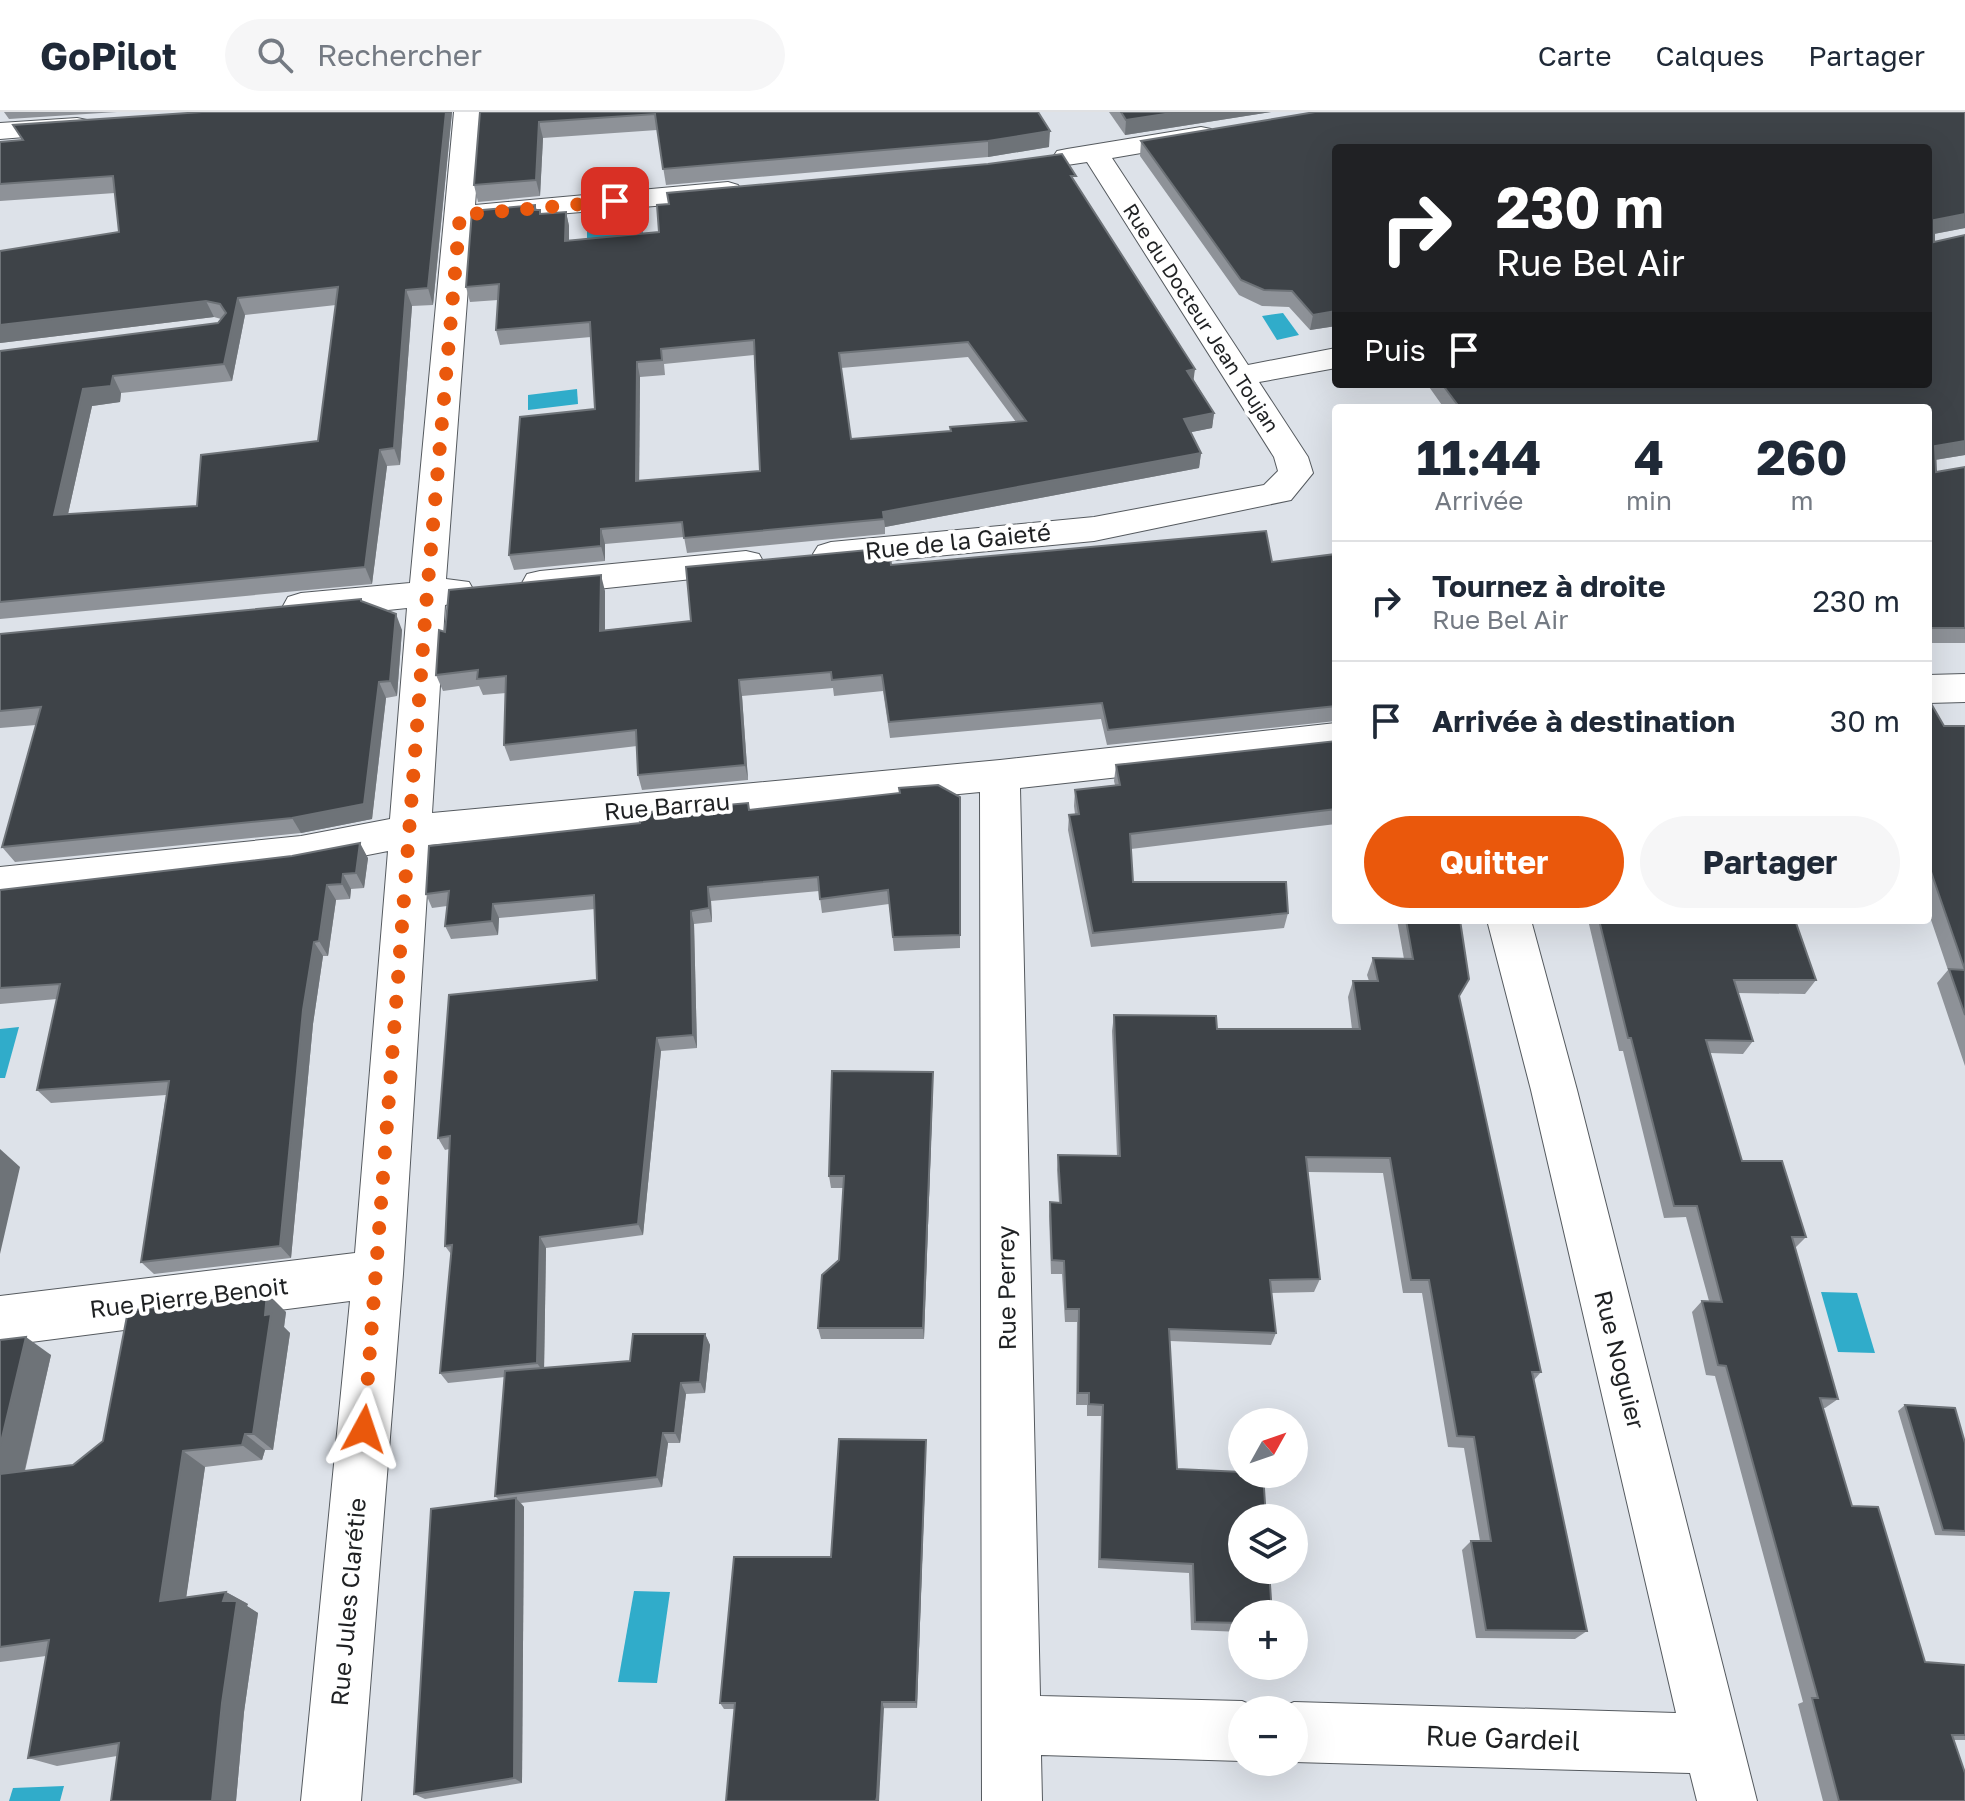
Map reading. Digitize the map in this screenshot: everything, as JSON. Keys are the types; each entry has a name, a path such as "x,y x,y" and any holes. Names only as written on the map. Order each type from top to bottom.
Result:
{"street":[{"name":"Rue Jules Clarétie","path":"331,1801 378,1274 427,594 468,112"},
{"path":"0,131 110,124"},
{"path":"1034,162 1232,130"},
{"name":"Rue du Docteur Jean Toujan","path":"1095,153 1291,457 1296,473 1289,484"},
{"path":"460,215 755,189"},
{"path":"1239,376 1332,359"},
{"name":"Rue de la Gaieté","path":"269,609 1094,529 1264,496 1289,484"},
{"path":"1932,689 1965,688"},
{"name":"Rue Barrau","path":"0,884 301,852 410,831 1000,775 1332,738"},
{"name":"Rue Perrey","path":"1000,775 1012,1801"},
{"name":"Rue Noguier","path":"1510,924 1554,1090 1727,1801"},
{"name":"Rue Pierre Benoit","path":"0,1321 378,1274"},
{"path":"1013,1725 1228,1731"},
{"name":"Rue Gardeil","path":"1308,1732 1712,1744"}],"water":[{"path":"643,223 643,237 587,241 587,227"},
{"path":"1283,313 1299,335 1277,340 1262,316"},
{"path":"577,389 578,404 528,410 528,395"},
{"path":"19,1027 5,1078 0,1078 0,1029"},
{"path":"1821,1292 1857,1293 1875,1353 1838,1352"},
{"path":"634,1591 670,1592 657,1683 618,1682"},
{"path":"64,1786 60,1801 9,1801 13,1788"}],"building":[{"path":"202,112 446,112 428,288 406,290 394,448 380,450 365,567 0,602 0,351 218,323 226,313 220,304 206,301 0,325 0,251 119,232 113,176 0,184 0,142 23,140 13,125","holes":["338,287 318,441 201,455 197,506 54,515 83,389 111,386 113,376 224,364 238,298"]},
{"path":"480,112 1038,112 1050,131 988,141 663,169 655,114 539,122 536,180 474,185"},
{"path":"1121,112 1178,112 1126,120"},
{"path":"1315,112 1965,112 1965,214 1934,220 1934,242 1965,235 1965,441 1935,446 1936,472 1965,467 1965,628 1932,628 1932,404 1457,404 1445,388 1932,388 1932,144 1332,144 1332,312 1313,315 1292,291 1264,290 1241,280 1141,141"},
{"path":"1062,154 1076,176 1071,176 1195,369 1187,371 1214,413 1184,419 1201,453 883,512 884,519 684,538 682,522 601,529 601,546 509,555 520,417 595,409 590,322 496,330 499,284 466,287 472,211 535,205 535,210 540,210 540,214 566,212 565,241 659,232 657,205 669,204 667,193 988,164","holes":["754,340 760,471 636,481 637,362 662,360 661,349","968,342 1026,421 851,439 839,353"]},
{"path":"1266,531 1272,562 1332,554 1332,706 1108,730 1102,703 889,722 882,675 832,680 831,672 739,680 745,765 638,775 636,730 504,745 506,676 477,679 478,670 436,675 439,630 445,632 449,590 601,575 600,631 691,621 686,567 889,548 891,565"},
{"path":"361,599 396,614 390,681 379,682 364,804 292,818 2,847 41,707 0,711 0,634"},
{"path":"1932,705 1944,726 1965,726 1965,970 1932,875"},
{"path":"1332,741 1332,809 1130,834 1133,882 1286,882 1288,913 1093,933 1069,815 1079,814 1075,790 1120,785 1116,765"},
{"path":"938,785 960,797 960,935 893,937 888,890 820,899 818,877 708,887 709,908 691,911 693,1035 657,1038 638,1224 540,1237 537,1363 440,1373 452,1245 445,1246 450,1136 438,1138 449,995 597,980 594,895 493,904 492,921 445,926 449,891 426,894 429,846 640,823 639,813 748,803 749,810 900,793 899,788"},
{"path":"360,843 356,873 343,874 342,884 327,885 319,941 314,942 303,1010 280,1246 141,1262 169,1081 37,1090 60,984 0,988 0,890 292,856"},
{"path":"1407,924 1461,924 1469,979 1459,996 1541,1372 1532,1372 1587,1631 1486,1630 1471,1541 1491,1541 1474,1437 1457,1436 1429,1280 1411,1280 1390,1158 1306,1157 1320,1279 1270,1280 1276,1333 1169,1329 1177,1469 1228,1471 1228,1488 1264,1488 1265,1504 1228,1504 1228,1584 1270,1584 1271,1600 1228,1600 1228,1623 1195,1622 1193,1564 1100,1559 1103,1405 1089,1404 1089,1393 1078,1393 1079,1309 1066,1309 1064,1261 1052,1260 1050,1202 1061,1203 1058,1155 1120,1156 1114,1015 1216,1016 1217,1029 1360,1029 1353,981 1378,981 1373,958 1413,959"},
{"path":"1600,924 1796,924 1816,980 1734,980 1753,1041 1706,1040 1742,1161 1782,1161 1806,1237 1792,1237 1838,1399 1820,1398 1852,1506 1878,1507 1925,1662 1965,1665 1965,1735 1952,1735 1965,1773 1965,1801 1839,1801 1812,1698 1818,1698 1726,1366 1718,1365 1702,1301 1722,1302 1697,1206 1674,1206 1631,1038 1628,1038"},
{"path":"1949,969 1965,970 1965,1015"},
{"path":"832,1071 933,1072 923,1328 818,1328 822,1275 839,1260 844,1176 829,1176"},
{"path":"267,1293 265,1315 271,1314 253,1434 245,1434 242,1445 183,1451 160,1601 226,1592 223,1601 237,1601 212,1801 111,1801 119,1743 28,1758 49,1640 0,1647 0,1474 73,1465 103,1441 128,1311"},
{"path":"633,1334 705,1334 700,1382 681,1383 675,1433 663,1433 657,1477 495,1496 505,1371 630,1361"},
{"path":"26,1337 0,1446 0,1340"},
{"path":"1905,1405 1955,1408 1965,1443 1965,1531 1943,1530"},
{"path":"839,1439 926,1440 916,1702 882,1702 876,1801 726,1801 735,1703 720,1703 734,1557 831,1557"},
{"path":"516,1498 514,1778 414,1794 431,1509"}],"route":[{"path":"364,1429 427,594 460,215 615,201"}]}
